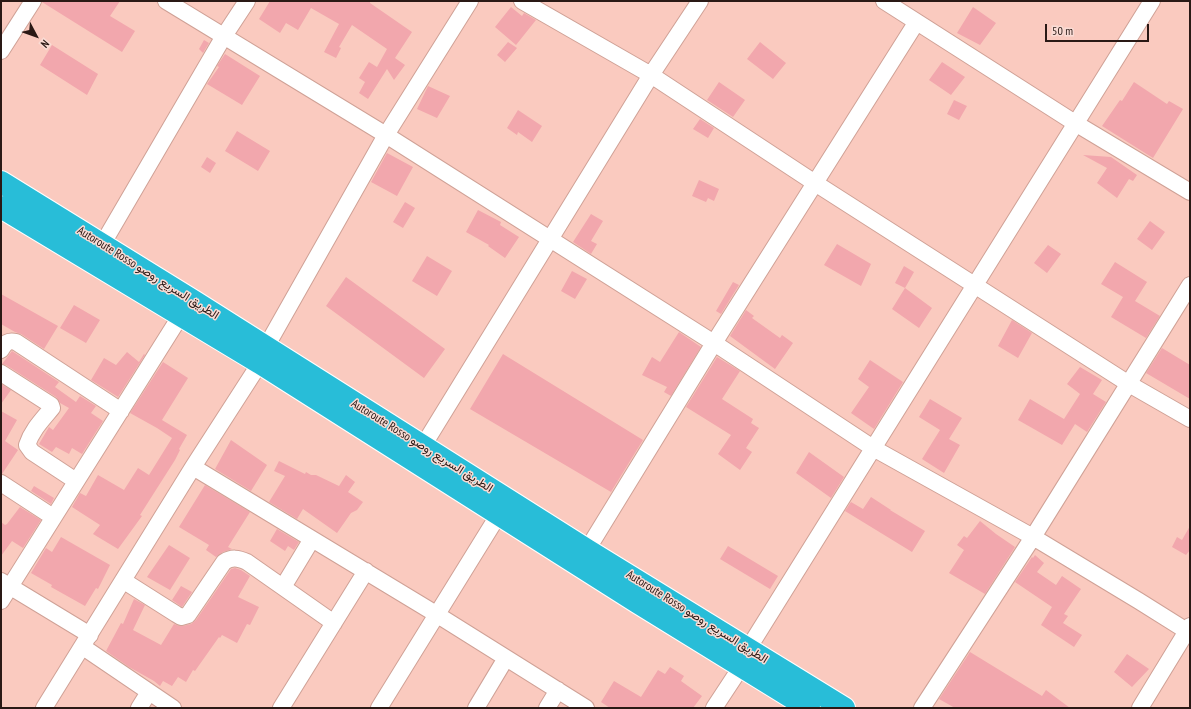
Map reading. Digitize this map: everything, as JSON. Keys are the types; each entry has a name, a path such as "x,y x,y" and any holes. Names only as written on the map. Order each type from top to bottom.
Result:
{"highway":[{"name":"Autoroute Rosso الطريق السريع روصو","path":"1,182 102,245 499,514 745,658 844,708"},
{"name":"Autoroute Rosso الطريق السريع روصو","path":"1,207 181,315 263,355 423,446 587,550 745,658 809,708"}],"street":[{"path":"1,51 33,1"},
{"path":"166,1 386,135 714,343 873,448 1033,537 1189,630 1140,708"},
{"path":"102,245 224,36 247,1"},
{"path":"44,708 263,355 386,135 470,1"},
{"path":"522,1 651,75 975,286 1129,384 1190,419"},
{"path":"423,446 651,75 700,1"},
{"path":"884,1 916,23 1076,123 1190,192"},
{"path":"714,708 873,448 1152,1"},
{"path":"587,550 714,343 916,23"},
{"path":"922,708 1033,537 1190,285"},
{"path":"1,601 5,583 53,517 181,315"},
{"path":"1,350 6,343 11,341 16,342 121,411"},
{"path":"1,373 52,405 52,408 30,436 27,445 32,452 76,481"},
{"path":"193,467 366,571 586,708"},
{"path":"1,483 53,517"},
{"path":"378,708 499,514"},
{"path":"282,587 312,539"},
{"path":"124,581 181,617 188,615 224,562 229,559 238,558 247,562 334,623"},
{"path":"281,708 366,571"},
{"path":"5,583 86,641 149,692 173,708"},
{"path":"476,708 506,658"},
{"path":"547,708 558,690"},
{"path":"139,708 149,692"}],"building":[{"path":"42,1 120,1 110,16 135,31 122,52"},
{"path":"270,1 370,1 370,3 412,32 395,58 405,65 394,80 387,69 368,99 359,93 365,82 359,78 369,62 377,67 387,49 352,25 339,47 341,48 336,58 324,52 339,24 311,8 298,30 286,23 280,33 259,19"},
{"path":"511,7 522,16 524,13 536,20 516,45 495,27"},
{"path":"973,7 996,23 980,45 957,33"},
{"path":"204,40 209,43 203,53 199,49"},
{"path":"508,42 517,48 505,62 497,55"},
{"path":"760,42 786,63 773,79 747,59"},
{"path":"52,45 98,74 87,95 40,65"},
{"path":"225,54 260,76 242,105 207,84 219,67 217,66"},
{"path":"942,62 965,77 951,95 929,80"},
{"path":"719,82 745,100 733,117 707,100"},
{"path":"1134,82 1167,104 1169,101 1183,109 1153,158 1102,126 1120,100 1122,101"},
{"path":"428,86 450,96 437,118 417,109"},
{"path":"954,100 967,106 959,120 947,114"},
{"path":"518,110 542,126 532,142 518,132 517,135 507,128"},
{"path":"700,119 714,128 708,138 693,129"},
{"path":"237,131 270,151 258,171 225,151"},
{"path":"387,153 413,167 397,196 371,182"},
{"path":"1083,155 1111,157 1137,175 1133,181 1129,179 1117,198 1097,183 1107,168"},
{"path":"207,157 216,163 210,173 201,167"},
{"path":"699,180 719,189 714,201 708,198 706,202 692,196"},
{"path":"405,202 415,208 403,228 393,222"},
{"path":"478,210 501,222 500,225 519,237 505,258 488,246 489,245 466,232"},
{"path":"591,214 603,221 591,241 597,244 591,254 573,242"},
{"path":"1150,221 1165,232 1152,250 1137,239"},
{"path":"837,244 871,264 861,286 824,265"},
{"path":"1048,245 1061,254 1047,273 1034,263"},
{"path":"427,256 452,271 437,296 412,281"},
{"path":"1115,262 1147,282 1135,301 1160,316 1146,338 1111,317 1123,297 1101,284"},
{"path":"904,266 914,272 905,288 895,283"},
{"path":"572,271 587,279 575,299 561,291"},
{"path":"346,277 445,349 424,378 326,306"},
{"path":"733,282 739,285 721,314 716,311"},
{"path":"905,288 932,308 919,328 892,309"},
{"path":"1,294 58,326 44,349 21,334 1,324"},
{"path":"74,305 100,320 86,343 60,328"},
{"path":"746,310 754,316 752,318 780,338 782,335 793,343 775,369 730,336"},
{"path":"1012,320 1032,333 1018,358 998,346"},
{"path":"679,332 701,347 671,396 664,392 667,387 642,375 652,357 660,362"},
{"path":"1162,348 1190,365 1190,399 1146,373"},
{"path":"12,351 59,382 55,387 76,402 80,396 96,406 91,413 103,421 82,454 72,448 69,454 56,447 52,452 39,444 49,427 53,430 69,408 60,403 56,397 6,365 2,364"},
{"path":"127,352 139,362 144,354 145,355 118,397 91,380 104,358 116,365"},
{"path":"503,354 643,440 611,492 470,409"},
{"path":"717,357 740,371 722,399 753,419 751,423 759,428 746,448 752,452 740,470 718,454 731,435 686,407"},
{"path":"870,360 903,382 874,429 851,413 869,387 858,379"},
{"path":"163,362 188,378 162,420 187,435 175,460 140,515 142,516 118,549 93,534 100,525 72,507 80,493 86,496 98,475 124,490 138,468 149,475 172,438 130,413"},
{"path":"1080,367 1102,380 1093,394 1106,402 1087,432 1075,424 1062,445 1018,420 1030,399 1064,419 1080,394 1067,384"},
{"path":"1,384 11,390 1,404"},
{"path":"930,399 962,418 949,439 960,445 944,473 922,459 940,430 919,417"},
{"path":"1,411 17,420 5,441 18,450 2,474 1,474"},
{"path":"231,440 267,465 251,491 215,469"},
{"path":"809,452 844,477 831,498 796,473"},
{"path":"279,461 305,474 306,472 311,475 316,475 339,486 346,475 355,482 348,492 363,502 357,510 351,513 337,533 303,509 297,519 269,502 285,476 274,471"},
{"path":"205,485 250,512 228,547 232,549 223,552 216,557 206,550 209,545 179,527"},
{"path":"34,486 54,498 51,504 31,491"},
{"path":"871,497 925,531 912,552 845,511 851,502 863,509"},
{"path":"20,507 41,520 23,548 12,541 1,556 1,522 5,525 7,524"},
{"path":"980,521 1015,547 985,594 949,573 964,550 957,545 964,536 967,538"},
{"path":"1190,526 1190,550 1186,555 1172,547 1177,537 1182,540"},
{"path":"277,529 299,542 294,550 288,546 285,551 270,541"},
{"path":"61,537 110,565 98,589 96,588 85,606 51,587 52,585 31,573 46,548 52,552"},
{"path":"169,545 190,558 170,590 147,577"},
{"path":"728,546 778,576 770,589 720,559"},
{"path":"1035,555 1044,563 1037,572 1056,585 1062,576 1081,589 1064,614 1068,616 1063,623 1082,635 1074,647 1041,625 1052,607 1015,582 1032,557 1033,558"},
{"path":"235,568 250,576 238,597 259,607 250,625 247,624 237,643 222,635 220,638 219,637 195,671 193,670 186,682 178,677 172,686 163,681 160,686 106,651 121,623 123,624 134,599 145,605 133,630 161,645 174,624 183,626 191,624 196,620 231,569"},
{"path":"181,586 192,592 182,607 172,600"},
{"path":"970,652 1042,696 1046,690 1070,708 955,708 939,699"},
{"path":"1127,654 1149,669 1132,687 1114,672"},
{"path":"670,667 684,676 681,681 702,696 693,708 610,708 601,702 614,681 641,697 658,670 665,674"}]}
